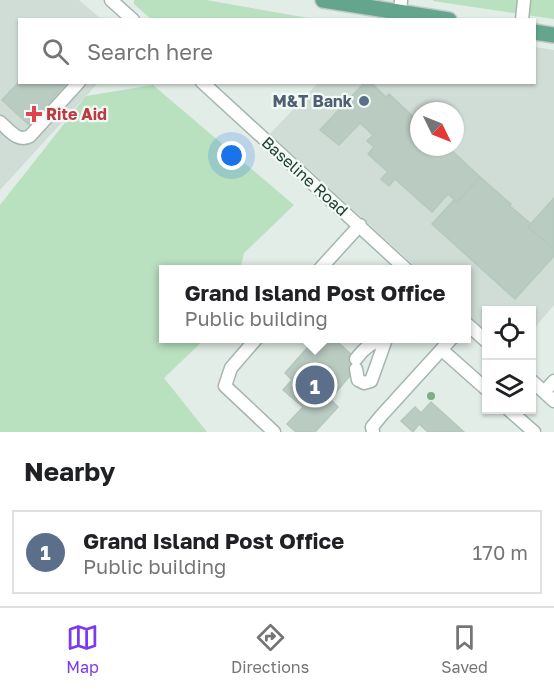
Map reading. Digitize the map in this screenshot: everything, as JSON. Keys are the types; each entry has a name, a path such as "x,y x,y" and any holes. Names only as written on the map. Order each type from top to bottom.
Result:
{"main road":[{"path":"322,0 401,6 442,18"},
{"path":"536,32 554,35"}],"street":[{"path":"111,0 131,18"},
{"path":"522,18 524,0"},
{"path":"0,122 20,139 26,139 77,84"},
{"name":"Baseline Road","path":"204,84 402,265"},
{"path":"324,265 360,225"},
{"path":"253,343 231,368 225,386 274,432"},
{"path":"373,343 367,347 356,364 358,380 364,383 371,381 385,343"},
{"path":"373,432 372,427 381,416 448,343"},
{"path":"442,350 482,385"},
{"path":"544,392 554,381"},
{"path":"536,385 554,401"},
{"path":"514,414 534,432"}],"shaded area":[{"path":"0,0 79,0 100,18 18,18 18,84 97,84 0,190"},
{"path":"536,47 554,50 554,305 536,326 536,306 482,306 482,328 471,317 471,265 414,265 270,134 317,84 536,84"}],"green space":[{"path":"134,0 206,0 308,18 150,18 134,4"},
{"path":"554,0 554,19 433,1"},
{"path":"153,85 294,205 244,253 241,265 159,265 159,343 201,343 164,378 207,432 0,432 0,205 86,96"}],"building":[{"name":"Rite Aid","path":"18,83 65,84 29,125 2,100"},
{"path":"363,84 372,84 386,97 389,94 410,114 410,156 458,156 480,177 457,202 448,194 432,212 395,179 389,186 381,179 388,172 368,154 374,147 367,141 373,135 360,123 339,145 320,130"},
{"path":"480,177 531,224 528,227 554,249 554,256 515,299 432,224"},
{"path":"554,198 554,246 553,248 528,227"},
{"path":"312,343 339,343 361,363 330,399 338,407 315,432 296,432 287,424 303,407 283,390 292,380 285,373"},
{"path":"431,402 464,432 428,432 419,424 413,432 401,421 415,407 421,413"}],"place":[{"name":"M&T Bank","path":"364,101"},
{"name":"Rite Aid","path":"34,114"},
{"name":"Grand Island Post Office","path":"315,385"}]}
